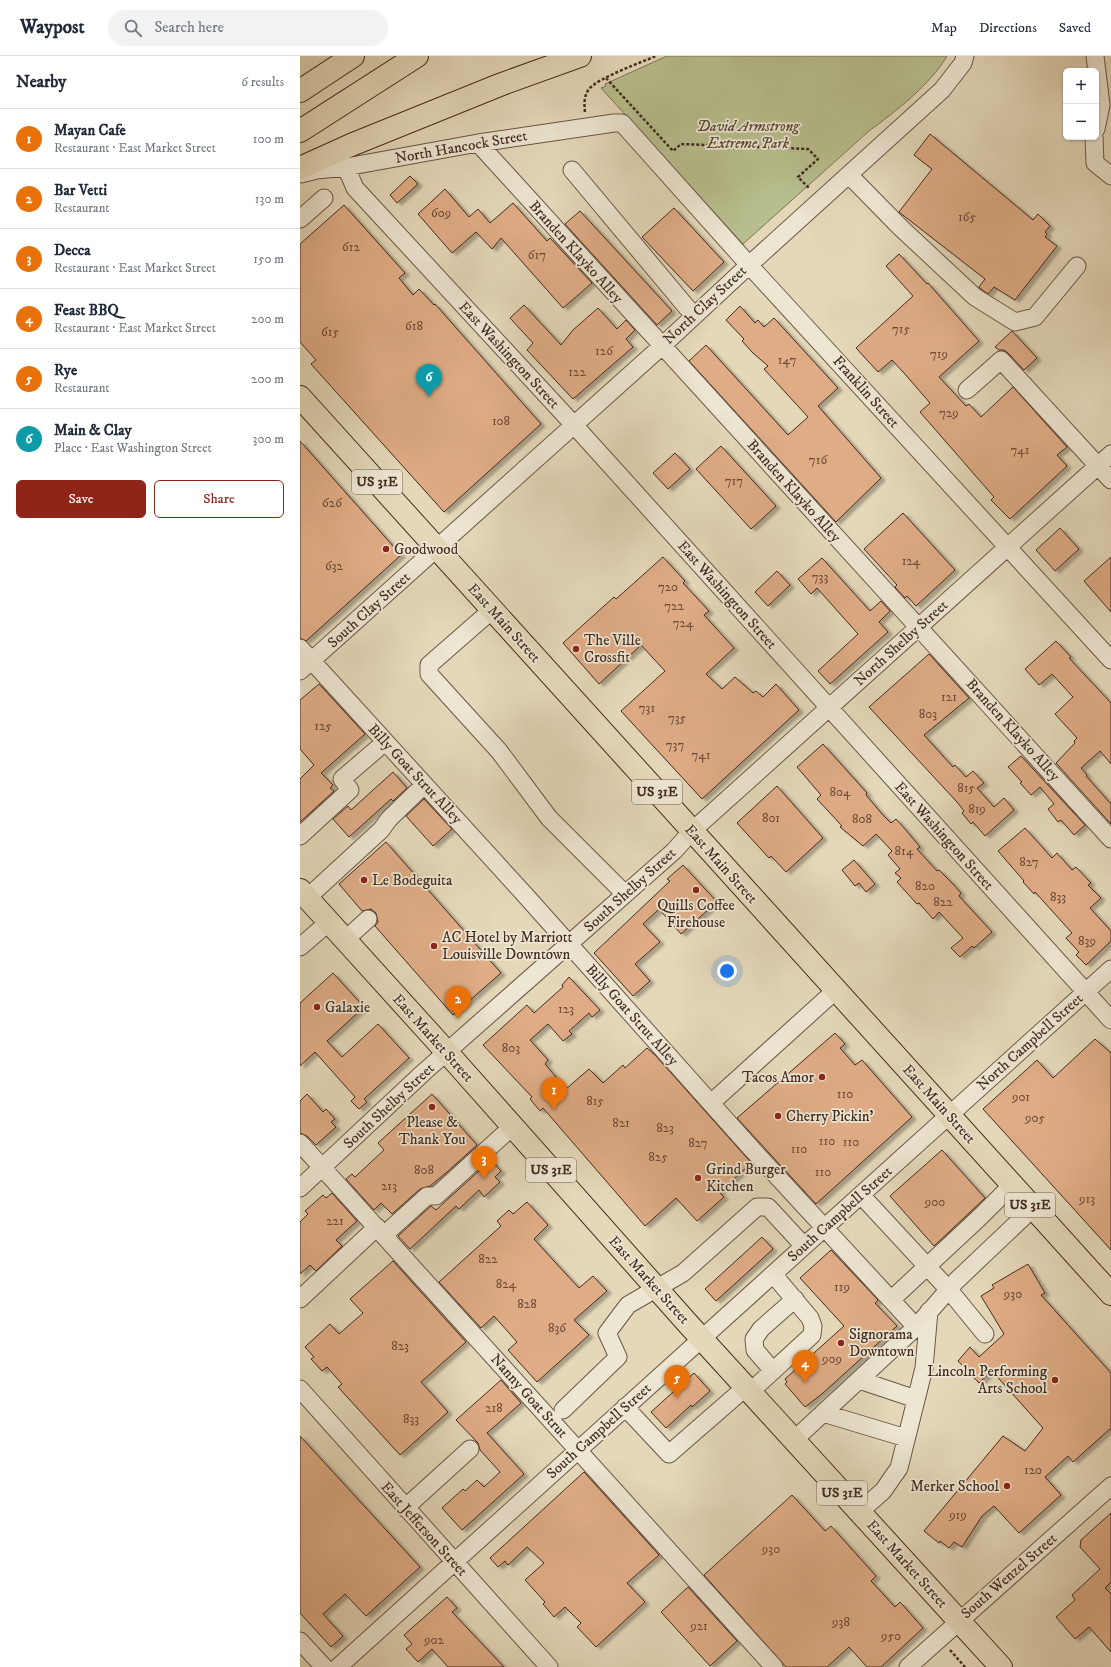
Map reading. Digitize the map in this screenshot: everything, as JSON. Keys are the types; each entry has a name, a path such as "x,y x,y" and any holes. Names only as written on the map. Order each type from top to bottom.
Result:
{"main road":[{"path":"300,91 353,56"},
{"path":"546,67 566,56"},
{"path":"300,168 351,145 546,67 580,56"},
{"path":"300,131 414,58"},
{"name":"East Main Street","path":"300,397 1012,1185 1109,1287"},
{"name":"East Market Street","path":"304,894 513,1126 655,1288 1001,1667"}],"street":[{"name":"North Clay Street","path":"437,547 662,346 942,90 963,63 965,56"},
{"path":"1095,56 1102,105 1099,117"},
{"name":"North Hancock Street","path":"300,174 478,143 622,123"},
{"name":"Franklin Street","path":"622,123 749,265 1111,660"},
{"path":"1094,140 1095,163 1111,176"},
{"name":"Branden Klayko Alley","path":"478,143 1111,839"},
{"name":"East Washington Street","path":"346,167 355,188 574,425 1111,1020"},
{"path":"572,170 694,316"},
{"path":"848,175 901,228 975,297 1015,322 1035,317 1077,266"},
{"path":"300,219 324,198"},
{"path":"967,390 1001,360 1111,480"},
{"name":"North Shelby Street","path":"692,831 1111,454"},
{"name":"South Clay Street","path":"306,666 437,547"},
{"path":"492,610 429,665 429,674 499,751 549,818 625,894"},
{"name":"Billy Goat Strut Alley","path":"300,648 306,666 424,785 569,944 750,1147 826,1227 916,1327"},
{"path":"300,836 350,790 342,779 376,749"},
{"path":"304,894 381,830 389,819 424,785"},
{"name":"South Shelby Street","path":"300,1188 424,1072 674,851 692,831"},
{"path":"345,940 368,919"},
{"path":"300,947 329,922"},
{"name":"North Campbell Street","path":"950,1115 1111,969"},
{"path":"711,1102 836,990"},
{"name":"South Campbell Street","path":"338,1667 950,1115"},
{"path":"300,1299 380,1231 427,1196 436,1196 513,1126"},
{"name":"Nanny Goat Strut","path":"300,1143 774,1667"},
{"path":"891,1300 1012,1185"},
{"path":"861,1195 928,1266 985,1334"},
{"path":"563,1410 618,1357 607,1333 628,1305 683,1273 757,1208 768,1207 804,1246"},
{"path":"794,1440 916,1327 956,1280 1033,1208"},
{"path":"625,1407 669,1454 748,1389 773,1371 812,1335 813,1326 810,1318 774,1274"},
{"path":"773,1371 755,1350 754,1339 761,1329 795,1299"},
{"path":"859,1512 883,1491 899,1468 924,1368 930,1311"},
{"path":"858,1380 916,1399"},
{"name":"East Jefferson Street","path":"300,1389 549,1667"},
{"path":"823,1413 906,1438"},
{"path":"405,1508 470,1449"},
{"name":"South Wenzel Street","path":"908,1667 1111,1486"},
{"path":"300,1641 324,1667"}],"path":[{"path":"585,127 584,99 590,88 606,78 656,56"},
{"path":"606,78 673,151 681,144 808,150 818,159 798,177 809,188"},
{"path":"950,1650 965,1667"}],"green space":[{"name":"David Armstrong Extreme Park","path":"667,56 947,56 940,67 912,97 869,131 743,244 601,88 606,86 605,84"}],"building":[{"path":"930,134 1033,220 1038,214 1050,226 1045,232 1047,234 1045,237 1057,246 1015,300 994,287 988,294 981,289 979,287 985,279 899,212 932,169 914,155"},
{"path":"410,176 418,184 397,203 390,195"},
{"path":"445,189 469,217 478,209 490,223 513,203 547,241 550,238 592,283 563,308 501,238 492,249 476,232 452,253 418,214"},
{"path":"344,205 405,273 399,278 413,295 419,289 434,305 435,304 541,424 444,512 311,364 316,360 300,342 300,244"},
{"path":"674,208 724,262 693,291 642,237"},
{"path":"580,211 672,311 657,325 565,224"},
{"path":"899,254 927,284 928,283 979,341 939,377 966,406 969,404 981,417 1013,387 1067,447 1057,455 1067,466 1010,519 991,500 994,497 920,412 930,403 904,373 892,360 878,372 856,348 913,296 886,266"},
{"path":"524,305 561,345 573,330 598,308 617,329 626,320 635,330 626,339 633,347 573,399 527,350 533,343 510,318"},
{"path":"740,306 755,323 758,320 764,327 774,318 838,388 818,406 881,478 836,522 689,361 706,345 788,435 808,417 764,369 768,366 742,341 744,339 726,320"},
{"path":"1012,331 1037,358 1024,370 1008,353 995,347"},
{"path":"300,441 401,555 306,641 300,638"},
{"path":"721,446 776,506 751,529 696,469"},
{"path":"675,453 690,469 668,489 653,473"},
{"path":"903,513 955,570 916,606 907,596 905,598 895,587 897,585 864,549"},
{"path":"1060,528 1079,549 1055,571 1036,550"},
{"path":"663,557 685,581 683,583 709,611 704,615 734,648 706,674 722,689 735,677 753,693 756,691 763,697 776,684 799,710 702,799 621,711 665,671 641,645 599,684 563,643 614,597 616,599"},
{"path":"1111,557 1111,612 1084,581"},
{"path":"822,558 870,611 881,601 890,611 879,622 888,632 830,684 818,671 858,634 817,588 811,594 798,579"},
{"path":"777,571 790,585 768,606 755,592"},
{"path":"1056,641 1071,657 1069,658 1111,703 1111,764 1100,751 1081,768 1087,775 1086,776 1111,804 1111,824 1056,763 1075,743 1074,741 1077,738 1055,714 1073,697 1052,674 1039,685 1025,669"},
{"path":"929,654 969,698 924,735 953,767 955,765 966,777 973,771 984,783 977,788 994,807 1004,798 1014,810 985,836 973,822 971,824 962,813 964,811 957,802 869,707"},
{"path":"319,684 365,734 321,773 333,785 330,788 334,791 300,822 300,779 314,765 300,749 300,700"},
{"path":"823,744 867,793 866,795 882,814 891,823 896,819 905,829 920,847 917,849 937,871 939,870 953,884 961,893 959,896 992,932 974,948 972,946 960,957 951,948 963,938 939,912 933,919 897,882 901,878 895,873 900,869 888,855 892,851 876,834 863,846 840,827 842,826 817,799 821,795 797,767"},
{"path":"1021,756 1085,825 1074,835 1061,820 1058,822 1048,809 1054,804 1040,787 1031,795 1020,783 1022,782 1008,767"},
{"path":"393,772 407,788 393,801 391,799 349,837 333,819 348,806 351,810"},
{"path":"777,786 823,838 786,872 771,856 769,858 737,823"},
{"path":"424,799 452,829 433,846 406,816"},
{"path":"1025,828 1052,858 1057,853 1072,870 1076,867 1091,883 1088,885 1101,898 1090,908 1111,931 1111,941 1086,965 1076,955 1079,952 1066,938 1072,933 1035,892 1034,894 1023,882 1024,881 998,851"},
{"name":"AC Hotel by Marriott Louisville Downtown","path":"386,842 501,973 453,1015 375,926 378,922 376,913 371,909 362,911 339,884"},
{"path":"854,860 875,884 866,892 859,883 855,886 842,870"},
{"path":"683,865 717,902 681,934 659,909 643,924 660,942 635,964 650,981 633,996 594,953 670,881 667,879"},
{"path":"333,973 364,1007 327,1041 342,1057 378,1024 409,1058 364,1099 367,1102 359,1109 351,1101 355,1097 315,1052 300,1066 300,1003"},
{"path":"569,977 600,1010 592,1017 589,1013 569,1031 572,1034 563,1041 548,1024 530,1040 548,1060 545,1064 566,1089 589,1069 603,1083 623,1065 625,1068 647,1048 655,1055 755,1167 751,1170 748,1166 719,1192 724,1197 697,1221 676,1198 645,1226 543,1108 540,1111 530,1099 532,1097 483,1045 527,1005 534,1013 563,987 562,985"},
{"path":"835,1033 845,1044 840,1048 855,1065 862,1060 912,1117 816,1204 737,1118"},
{"path":"1095,1039 1111,1053 1111,1250 983,1109 1037,1060 1053,1078"},
{"path":"307,1094 323,1112 326,1109 335,1119 331,1122 336,1127 316,1145 307,1136 300,1133 300,1101"},
{"path":"432,1094 477,1145 430,1186 420,1189 392,1214 381,1203 374,1210 346,1179 352,1174 355,1177 384,1150 378,1143"},
{"path":"942,1150 985,1198 934,1246 890,1196"},
{"path":"491,1160 501,1171 495,1177 500,1182 484,1197 479,1190 459,1209 456,1206 410,1249 398,1236 431,1206 436,1210"},
{"path":"332,1193 357,1221 336,1240 342,1246 316,1271 310,1265 300,1274 300,1222 308,1214 305,1211 323,1195 326,1198"},
{"path":"527,1202 548,1225 534,1239 579,1288 593,1276 607,1291 574,1320 589,1335 537,1382 508,1350 517,1342 494,1316 481,1328 439,1282 501,1226 497,1221 509,1210 513,1214"},
{"path":"762,1237 773,1249 716,1301 705,1289"},
{"path":"831,1250 878,1300 875,1303 897,1326 823,1393 805,1407 785,1384 787,1382 785,1379 844,1326 800,1278"},
{"path":"393,1261 466,1342 421,1382 448,1412 400,1455 338,1387 342,1384 327,1367 322,1371 311,1359 314,1357 305,1347 330,1324 339,1334 363,1313 350,1299"},
{"path":"1028,1264 1045,1293 1041,1295 1111,1373 1111,1428 1073,1462 1068,1456 1045,1477 1061,1495 1019,1533 994,1506 982,1516 962,1547 954,1542 949,1548 940,1541 939,1543 924,1531 1003,1436 1025,1451 1043,1428 992,1371 979,1383 958,1361 970,1347 979,1357 1004,1334 981,1296 994,1288 992,1285"},
{"path":"694,1373 710,1391 692,1407 691,1405 666,1428 651,1412"},
{"path":"501,1380 521,1403 487,1433 524,1474 462,1530 442,1508 463,1489 465,1491 477,1480 484,1487 500,1472 480,1450 478,1443 456,1420"},
{"path":"300,1436 420,1567 366,1616 345,1594 323,1614 343,1636 331,1647 300,1613"},
{"path":"584,1472 659,1555 627,1583 645,1602 596,1647 577,1627 581,1623 565,1607 554,1617 543,1604 545,1602 525,1580 544,1563 527,1547 508,1565 505,1561 498,1567 490,1558"},
{"path":"792,1495 825,1531 831,1526 876,1576 871,1581 895,1607 900,1602 923,1628 881,1667 867,1667 849,1647 827,1667 786,1667 704,1575"},
{"path":"1111,1513 1111,1582 1105,1588 1111,1594 1111,1652 1089,1627 1075,1639 1056,1617 1075,1600 1072,1595 1100,1569 1080,1547 1081,1540"},
{"path":"688,1587 737,1641 710,1666 661,1612"},
{"path":"447,1597 457,1608 452,1612 504,1667 448,1667 432,1649 418,1662 406,1649 412,1644 404,1635"}],"place":[{"name":"Main & Clay","path":"429,397"},
{"name":"Goodwood","path":"386,549"},
{"name":"The Ville Crossfit","path":"576,649"},
{"name":"Le Bodeguita","path":"364,880"},
{"name":"Quills Coffee Firehouse","path":"696,890"},
{"name":"AC Hotel by Marriott Louisville Downtown","path":"434,946"},
{"name":"Galaxie","path":"317,1007"},
{"name":"Bar Vetti","path":"458,1019"},
{"name":"Tacos Amor","path":"822,1077"},
{"name":"Please & Thank You","path":"432,1107"},
{"name":"Mayan Cafe","path":"554,1110"},
{"name":"Cherry Pickin'","path":"778,1116"},
{"name":"Grind Burger Kitchen","path":"698,1178"},
{"name":"Decca","path":"484,1179"},
{"name":"Signorama Downtown","path":"841,1343"},
{"name":"Lincoln Performing Arts School","path":"1055,1380"},
{"name":"Feast BBQ","path":"805,1383"},
{"name":"Rye","path":"677,1398"},
{"name":"Merker School","path":"1007,1486"}]}
